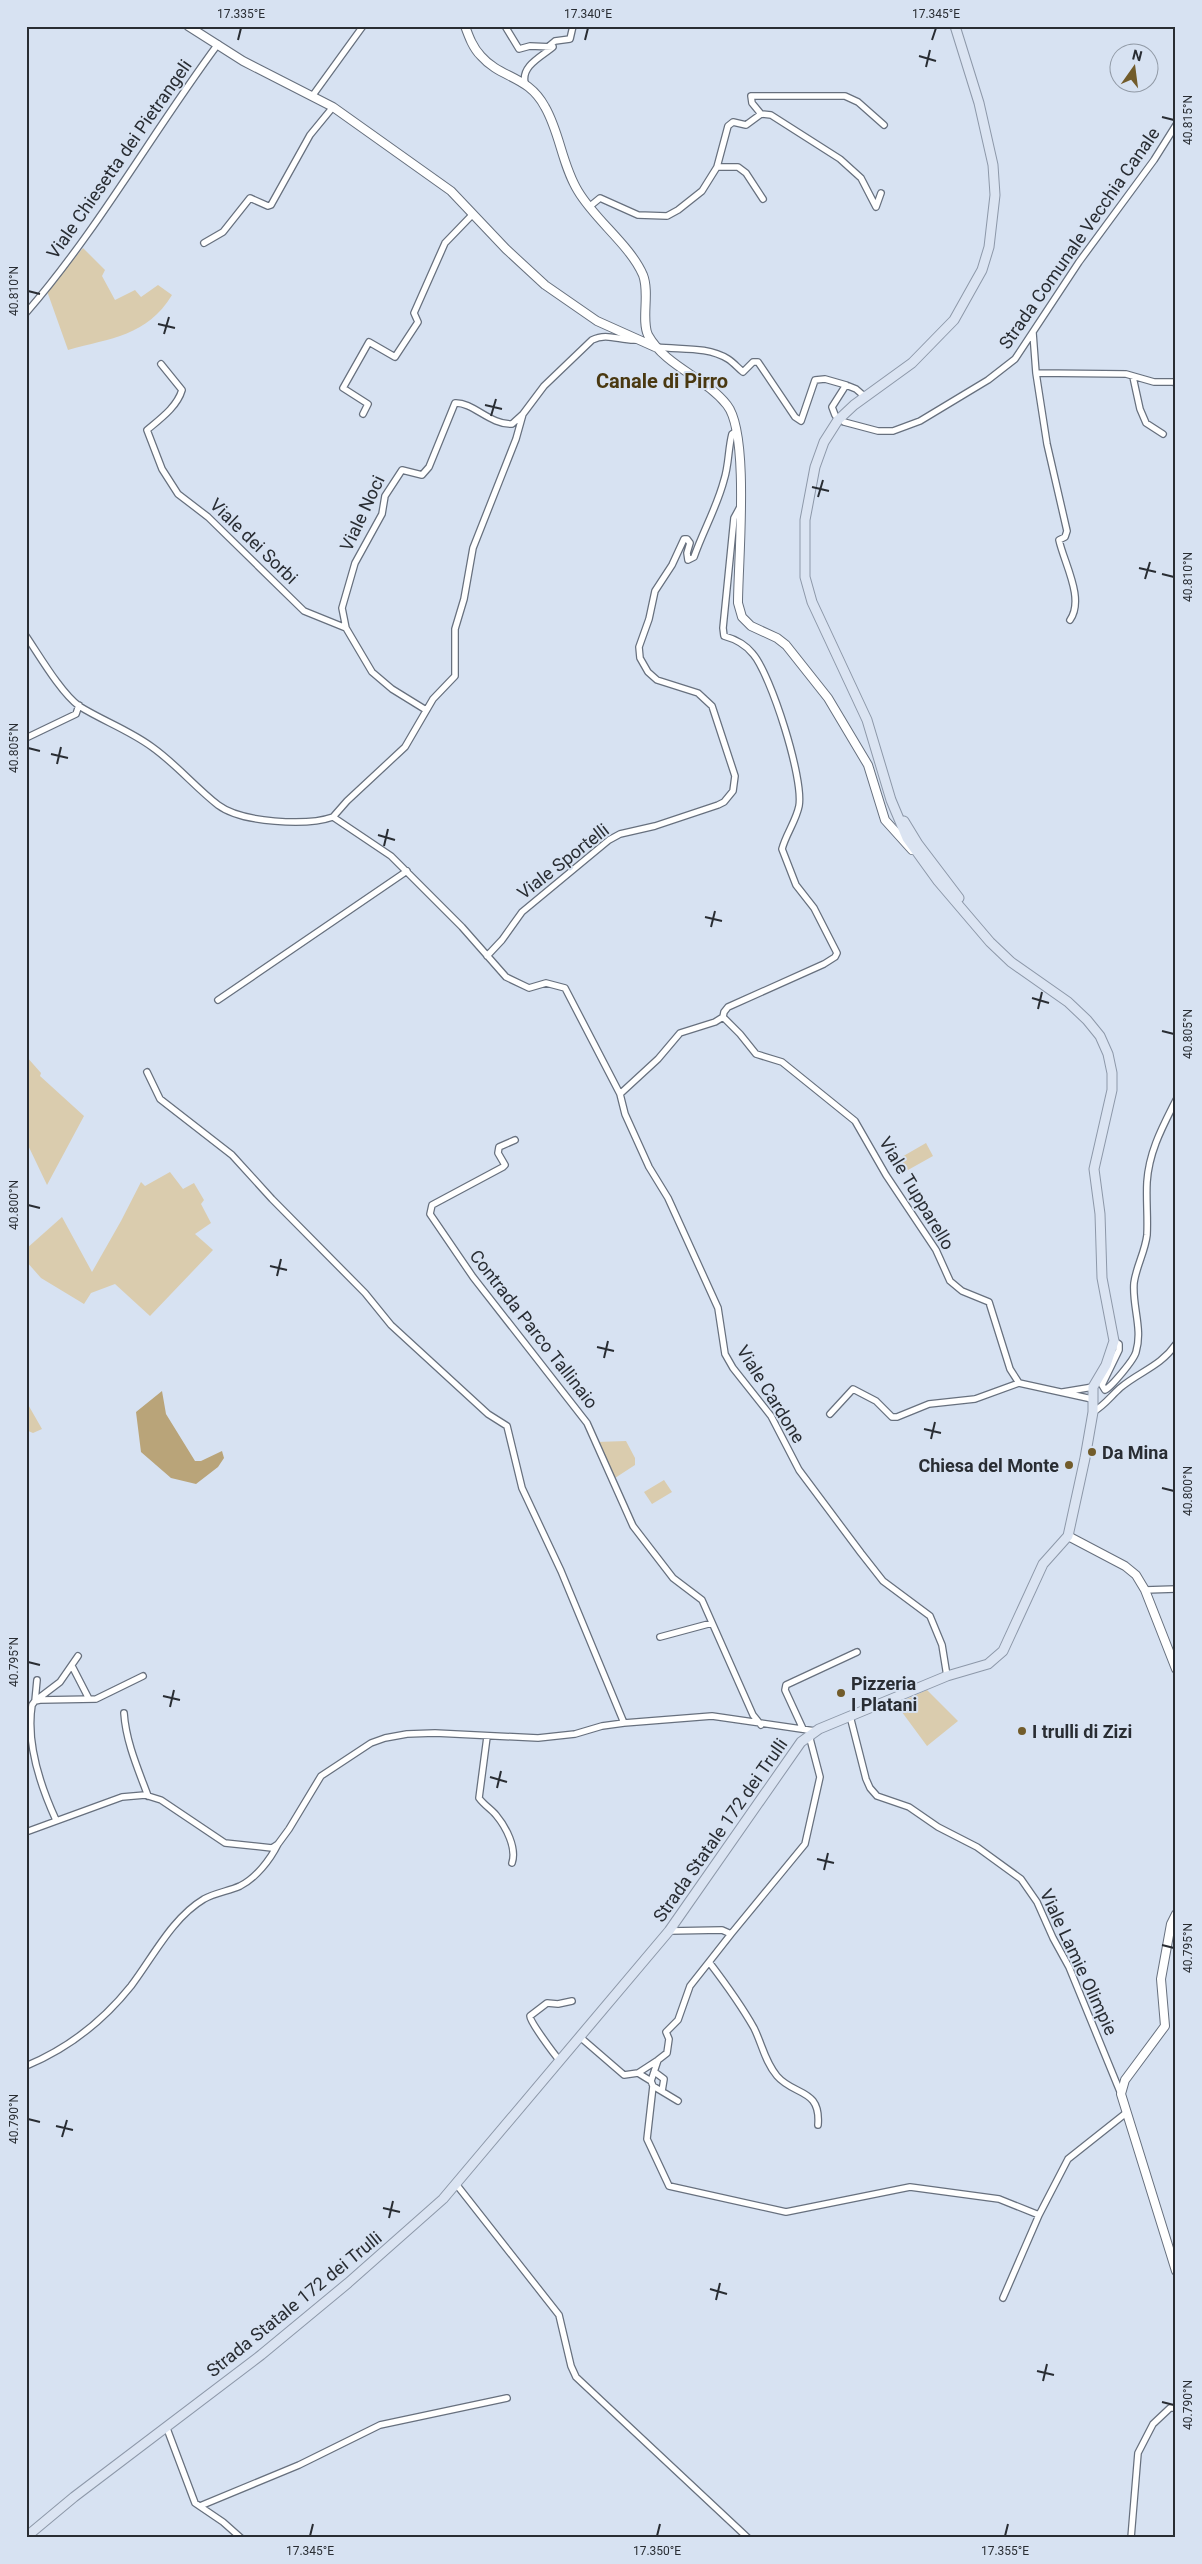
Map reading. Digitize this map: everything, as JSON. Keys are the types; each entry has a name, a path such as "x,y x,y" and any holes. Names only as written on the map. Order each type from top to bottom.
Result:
{"main road":[{"path":"955,26 979,103 992,165 995,195 989,247 982,270 954,320 912,363 864,396 838,420 819,454 806,520 804,563 812,602 867,720 896,822 920,858 1000,952 1011,962 1068,1002 1100,1036 1108,1054 1112,1073 1112,1090 1094,1169 1100,1214 1102,1278 1114,1341 1106,1365 1093,1387 1093,1412 1068,1536"},
{"path":"896,822 904,820 918,844 1000,952"},
{"name":"Strada Statale 172 dei Trulli","path":"26,2537 74,2497 261,2355 443,2199 669,1931 779,1772 809,1732 947,1676 988,1664 1003,1651 1043,1564 1068,1536"}],"street":[{"path":"188,26 272,77 334,107 451,191 506,249 545,284 597,321 655,347 728,406 741,457 738,604 742,617 751,626 777,638 786,645 828,698 868,765 876,786 883,816 896,822"},
{"path":"312,95 363,26"},
{"path":"465,26 481,56 501,71 525,83 545,106 571,180 589,208 627,252 643,276 646,290 647,332 655,347"},
{"path":"505,26 519,49 530,46 553,48 526,69 523,76 525,83"},
{"path":"548,47 555,41 570,39 573,26"},
{"name":"Viale Chiesetta dei Pietrangeli","path":"26,313 80,246 159,126 218,44"},
{"path":"762,114 752,103 751,96 845,96 858,102 884,125"},
{"path":"204,243 223,232 250,198 268,206 271,205 310,135 334,107"},
{"path":"589,208 600,198 628,212 667,216 702,191 717,167 728,126 733,122 746,125 762,114 771,115 840,159 861,178 876,207 881,193"},
{"name":"Strada Comunale Vecchia Canale","path":"844,422 878,432 893,430 920,421 1003,369 1015,359 1079,262 1154,160 1176,125"},
{"path":"717,167 738,167 746,173 763,199"},
{"path":"363,414 368,404 343,388 369,342 395,357 418,322 414,313 445,243 473,214"},
{"path":"1033,333 1036,374 1057,496 1067,532 1065,537 1059,540 1076,602 1075,613 1070,620"},
{"path":"26,636 56,680 79,705 132,732 166,757 220,806 245,816 303,823 334,817 347,801 405,747 433,699 455,676 455,629 464,599 473,548 516,439 523,414 544,386 592,340 604,336 626,341 636,340"},
{"path":"655,347 687,347 713,354 727,358 743,372 754,362 758,362 795,417 801,421 815,380 824,379 846,385 856,389 864,396"},
{"name":"Viale dei Sorbi","path":"161,364 182,390 180,398 165,415 147,430 162,469 178,494 208,516 304,611 346,628"},
{"path":"1036,374 1126,374 1133,377 1176,384"},
{"path":"1133,377 1140,409 1146,423 1163,434"},
{"path":"835,416 832,411 833,403 846,385"},
{"name":"Viale Noci","path":"346,628 342,608 355,564 382,514 385,496 402,470 422,475 429,467 455,403 467,406 504,424 512,424 523,414"},
{"name":"Viale Sportelli","path":"487,956 502,940 522,912 609,840 620,834 655,826 718,805 724,802 733,791 735,785 734,768 712,706 698,693 657,680 648,672 640,658 639,647 649,619 655,591 672,565 684,539 687,539 690,543 687,553 688,560 694,557 724,481 730,439 735,432"},
{"path":"620,1094 658,1059 680,1033 715,1022 723,1017 728,1007 835,958 836,949 814,908 796,885 782,849 797,813 799,798 794,764 767,677 753,654 735,639 724,636 723,628 734,518 740,506"},
{"path":"346,628 372,672 392,689 426,710"},
{"path":"26,738 76,714 79,705"},
{"name":"Viale Cardone","path":"334,817 391,856 506,977 529,988 546,983 565,988 620,1094 625,1114 649,1167 668,1198 718,1308 724,1354 771,1416 799,1470 861,1554 883,1581 930,1616 942,1645 947,1676"},
{"path":"218,1000 407,871"},
{"name":"Viale Tupparello","path":"723,1017 756,1054 782,1062 855,1121 886,1175 936,1250 950,1281 962,1291 989,1302 1010,1369 1019,1383"},
{"path":"147,1072 160,1099 232,1155 272,1199 366,1293 391,1325 488,1414 507,1426 522,1488 561,1571 624,1723"},
{"path":"1114,1341 1119,1344 1119,1350 1102,1385 1105,1390 1132,1360 1136,1352 1138,1319 1134,1284 1146,1238 1149,1203 1147,1182 1153,1150 1161,1125 1176,1100"},
{"name":"Contrada Parco Tallinaio","path":"515,1140 499,1147 498,1152 505,1165 503,1167 432,1205 430,1214 478,1284 587,1423 633,1526 673,1578 702,1600 753,1715 761,1725"},
{"path":"1093,1412 1105,1405 1121,1388 1157,1365 1176,1344"},
{"path":"830,1414 853,1390 876,1401 892,1417 897,1417 929,1404 975,1399 1019,1383 1092,1399"},
{"path":"1058,1392 1093,1387"},
{"path":"1068,1536 1125,1566 1136,1575 1145,1590 1176,1669"},
{"path":"1145,1590 1176,1589"},
{"path":"660,1637 712,1623"},
{"path":"580,2037 624,2075 638,2073 667,2053 668,2039 666,2032 678,2020 690,1986 805,1844 820,1777 809,1732 785,1690 786,1685 857,1652"},
{"path":"35,1701 60,1682 78,1656"},
{"path":"72,1666 89,1699"},
{"path":"35,1701 100,1697 143,1676"},
{"path":"37,1680 35,1701 31,1710 34,1756 40,1784 56,1820"},
{"path":"124,1713 125,1728 148,1796"},
{"path":"26,2066 75,2041 121,1997 146,1963 191,1911 205,1899 242,1885 259,1870 278,1844 315,1783 336,1765 372,1743 407,1734 435,1733 538,1738 575,1734 602,1726 624,1723 712,1716 809,1732"},
{"name":"Viale Lamie Olimpie","path":"850,1716 866,1779 870,1788 877,1796 908,1807 938,1827 976,1847 1021,1878 1037,1902 1068,1967 1121,2094 1176,2271"},
{"path":"487,1737 480,1798 497,1816 511,1841 515,1854 512,1863"},
{"path":"26,1832 122,1797 148,1796 161,1800 225,1843 266,1849 278,1844"},
{"path":"1121,2094 1124,2080 1165,2026 1161,1979 1171,1924 1176,1914"},
{"path":"669,1931 722,1930 731,1934"},
{"path":"709,1962 754,2030 759,2044 778,2078 808,2094 812,2099 818,2117 818,2125"},
{"path":"560,2061 542,2034 531,2023 530,2016 547,2003 558,2004 572,2001"},
{"path":"658,2060 656,2074 652,2083 647,2139 669,2186 786,2212 910,2187 999,2199 1039,2215"},
{"path":"638,2073 678,2100"},
{"path":"656,2074 664,2079 662,2091"},
{"path":"1003,2298 1039,2215 1068,2159 1126,2113"},
{"path":"456,2184 559,2315 571,2366 576,2377 748,2538"},
{"path":"200,2506 299,2465 380,2425 507,2398"},
{"path":"1131,2538 1138,2453 1153,2424 1170,2408 1176,2408"},
{"path":"166,2426 195,2503 241,2538"}],"shaded area":[{"path":"83,248 105,270 102,276 115,300 135,290 141,297 158,285 172,295 162,309 139,327 113,338 68,350 47,291"},
{"path":"26,1056 41,1073 40,1076 84,1116 47,1185 26,1141"},
{"path":"926,1143 933,1156 908,1170 900,1158"},
{"path":"170,1172 183,1189 194,1183 204,1200 201,1204 211,1223 195,1234 213,1250 150,1316 115,1284 91,1293 84,1304 41,1278 26,1261 26,1249 62,1217 92,1272 141,1182 145,1186"},
{"path":"162,1391 166,1414 195,1461 201,1461 222,1451 224,1458 218,1467 196,1484 171,1478 141,1452 136,1412"},
{"path":"26,1401 42,1429 33,1433 26,1430"},
{"path":"626,1441 635,1458 635,1465 615,1478 596,1442"},
{"path":"664,1480 672,1492 652,1504 644,1492"},
{"path":"927,1690 958,1721 927,1746 896,1704"}],"place":[{"name":"Da Mina","path":"1092,1452"},
{"name":"Chiesa del Monte","path":"1069,1465"},
{"name":"Pizzeria I Platani","path":"841,1693"},
{"name":"I trulli di Zizi","path":"1022,1731"}],"district":[{"name":"Canale di Pirro","path":"662,381"}]}
